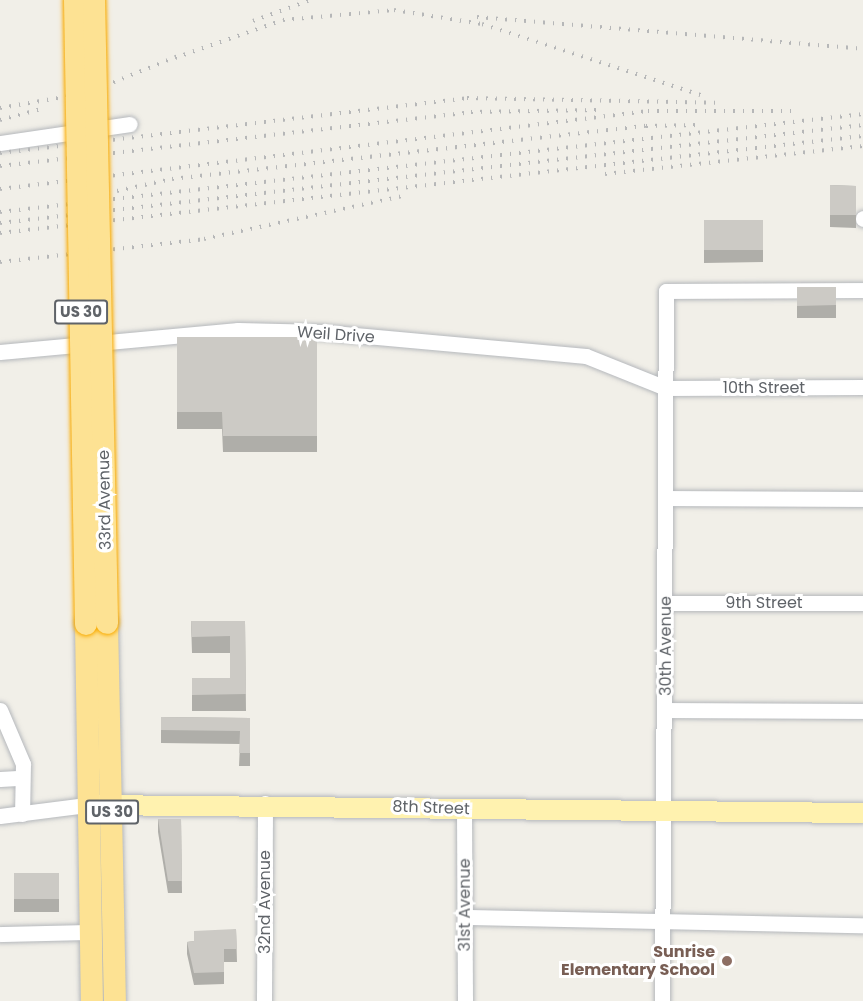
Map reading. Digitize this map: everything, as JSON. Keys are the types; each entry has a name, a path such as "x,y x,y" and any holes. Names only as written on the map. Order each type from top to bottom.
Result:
{"highway":[{"name":"33rd Avenue","path":"75,0 96,623 112,805 115,1001"},
{"name":"33rd Avenue","path":"92,1001 86,805 96,623 94,0"}],"main road":[{"name":"8th Street","path":"86,805 265,803 464,810 863,813"}],"street":[{"path":"0,143 130,124"},
{"name":"30th Avenue","path":"662,1001 667,811 666,291 863,290"},
{"name":"Weil Drive","path":"0,351 238,330 322,332 586,356 666,388"},
{"name":"10th Street","path":"666,388 863,387"},
{"path":"667,498 863,500"},
{"name":"9th Street","path":"666,603 863,603"},
{"path":"666,710 863,711"},
{"path":"1,714 23,764 22,814"},
{"path":"0,779 22,778"},
{"name":"32nd Avenue","path":"264,1001 265,803"},
{"name":"8th Street","path":"0,816 86,805"},
{"name":"31st Avenue","path":"464,810 465,1001"},
{"path":"465,917 863,925"},
{"path":"0,934 91,932"}],"building":[{"path":"830,185 856,186 856,215 830,215"},
{"path":"704,220 763,220 763,250 704,250"},
{"path":"797,287 836,287 836,305 797,306"},
{"path":"177,337 317,337 317,436 223,436 222,412 177,412"},
{"path":"191,621 245,621 246,694 192,695 192,678 230,678 230,636 192,637"},
{"path":"161,717 250,718 250,753 239,753 240,731 161,730"},
{"path":"158,819 181,819 182,881 168,881"},
{"path":"14,873 59,873 59,899 14,899"},
{"path":"236,929 237,949 224,949 224,972 194,973 187,942 194,941 194,931"}],"railway":[{"path":"253,21 310,0"},
{"path":"175,58 283,20 394,10 482,24 703,96"},
{"path":"477,17 863,49"},
{"path":"0,108 87,93 183,54"},
{"path":"0,153 467,98 717,103"},
{"path":"0,120 41,109"},
{"path":"0,166 471,112 597,110"},
{"path":"0,189 648,111 791,111"},
{"path":"0,212 863,114"},
{"path":"117,191 172,179 646,126 698,125"},
{"path":"0,223 863,125"},
{"path":"0,233 863,136"},
{"path":"605,174 863,146"},
{"path":"0,262 204,239 403,196"}],"place":[{"name":"Sunrise Elementary School","path":"727,961"}]}
